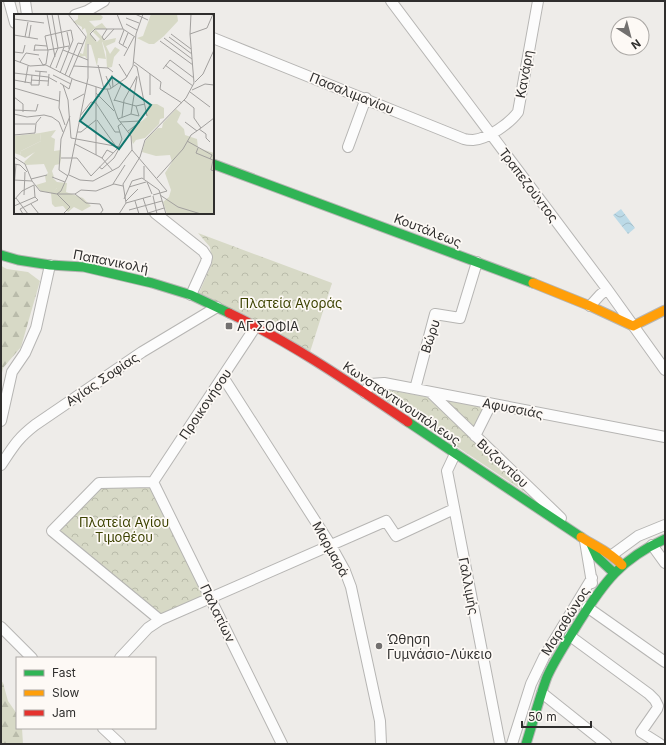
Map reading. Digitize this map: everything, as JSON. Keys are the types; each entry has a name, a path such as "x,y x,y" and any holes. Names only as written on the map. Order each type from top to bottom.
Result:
{"street":[{"path":"9,1 14,19"},
{"path":"25,1 26,14"},
{"path":"88,13 104,1"},
{"name":"Τραπεζούντος","path":"391,1 665,370"},
{"name":"Κανάρη","path":"491,134 514,118 518,112 538,1"},
{"name":"Πασαλιμανίου","path":"214,38 366,98 464,139 482,139 491,134"},
{"path":"348,147 366,98"},
{"name":"Κουτάλεως","path":"214,164 526,280 590,306 633,326"},
{"path":"157,214 203,251 207,257 191,295"},
{"name":"Παπανικολή","path":"1,255 18,260 50,265 84,266 152,283 191,295"},
{"name":"Βώρυ","path":"415,389 434,314 460,318 477,262"},
{"path":"1,421 12,372 25,353 36,328 50,265"},
{"path":"590,306 607,290"},
{"name":"Κωνσταντινουπόλεως","path":"191,295 256,326 291,346 365,393 584,539 612,555 622,565"},
{"name":"Αγίας Σοφίας","path":"1,465 20,436 35,425 142,352 217,307"},
{"path":"633,326 665,310"},
{"name":"Προικονήσου","path":"153,482 256,326"},
{"name":"Μαρμαρά","path":"223,377 330,544 345,571 351,587 380,721 381,744"},
{"name":"Αφυσσιάς","path":"365,393 370,384 384,383 665,437"},
{"name":"Βυζαντίου","path":"430,392 584,539"},
{"path":"475,436 491,404"},
{"name":"Γαλλιμής","path":"455,454 447,471 500,744"},
{"path":"153,482 99,483 52,531 160,620"},
{"name":"Παλατίων","path":"153,482 282,744"},
{"path":"121,657 148,628 160,620 210,597 386,521 396,536 454,509"},
{"path":"612,555 638,536 665,524"},
{"path":"584,539 593,589 589,604 665,662"},
{"name":"Κωνσταντινουπόλεως","path":"584,539 597,557 614,573"},
{"name":"Μαραθώνος","path":"526,744 542,693 556,660 589,604 622,565 636,554 665,539"},
{"path":"652,545 665,563"},
{"path":"512,744 531,684 544,657 592,578"},
{"path":"1,627 31,657"},
{"path":"570,636 655,700 658,706 657,709 641,732 660,744"},
{"path":"542,693 606,744"},
{"path":"104,729 120,744"}],"green space":[{"name":"Πλατεία Αγοράς","path":"198,233 332,283 310,352 199,293 212,263 210,247"},
{"path":"1,266 7,269 28,272 40,281 21,347 3,368 1,378"},
{"path":"384,389 427,397 537,500 379,395 379,391"},
{"path":"442,396 487,405 474,429"},
{"name":"Πλατεία Αγίου Τιμοθέου","path":"150,486 205,595 161,616 58,531 101,487"},
{"path":"1,680 8,701 16,713 16,729 22,729 23,744 1,744"}],"water":[{"path":"621,209 635,228 628,234 613,215"}],"traffic: fast":[{"path":"214,164 533,283"},
{"path":"1,255 18,260 50,265 84,267 152,283 191,295 229,313"},
{"path":"408,422 581,537"},
{"path":"526,744 547,677 558,656 588,608 606,583 625,564 637,555 665,539"},
{"path":"591,544 597,557 614,573"}],"traffic: slow":[{"path":"533,283 590,306 633,326 665,310"},
{"path":"581,537 607,553 622,565"}],"traffic: jam":[{"path":"229,313 298,350 408,422"}],"place":[{"name":"ΑΓ.ΣΟΦΙΑ","path":"229,326"},
{"name":"Ώθηση Γυμνάσιο-Λύκειο","path":"379,646"}]}
